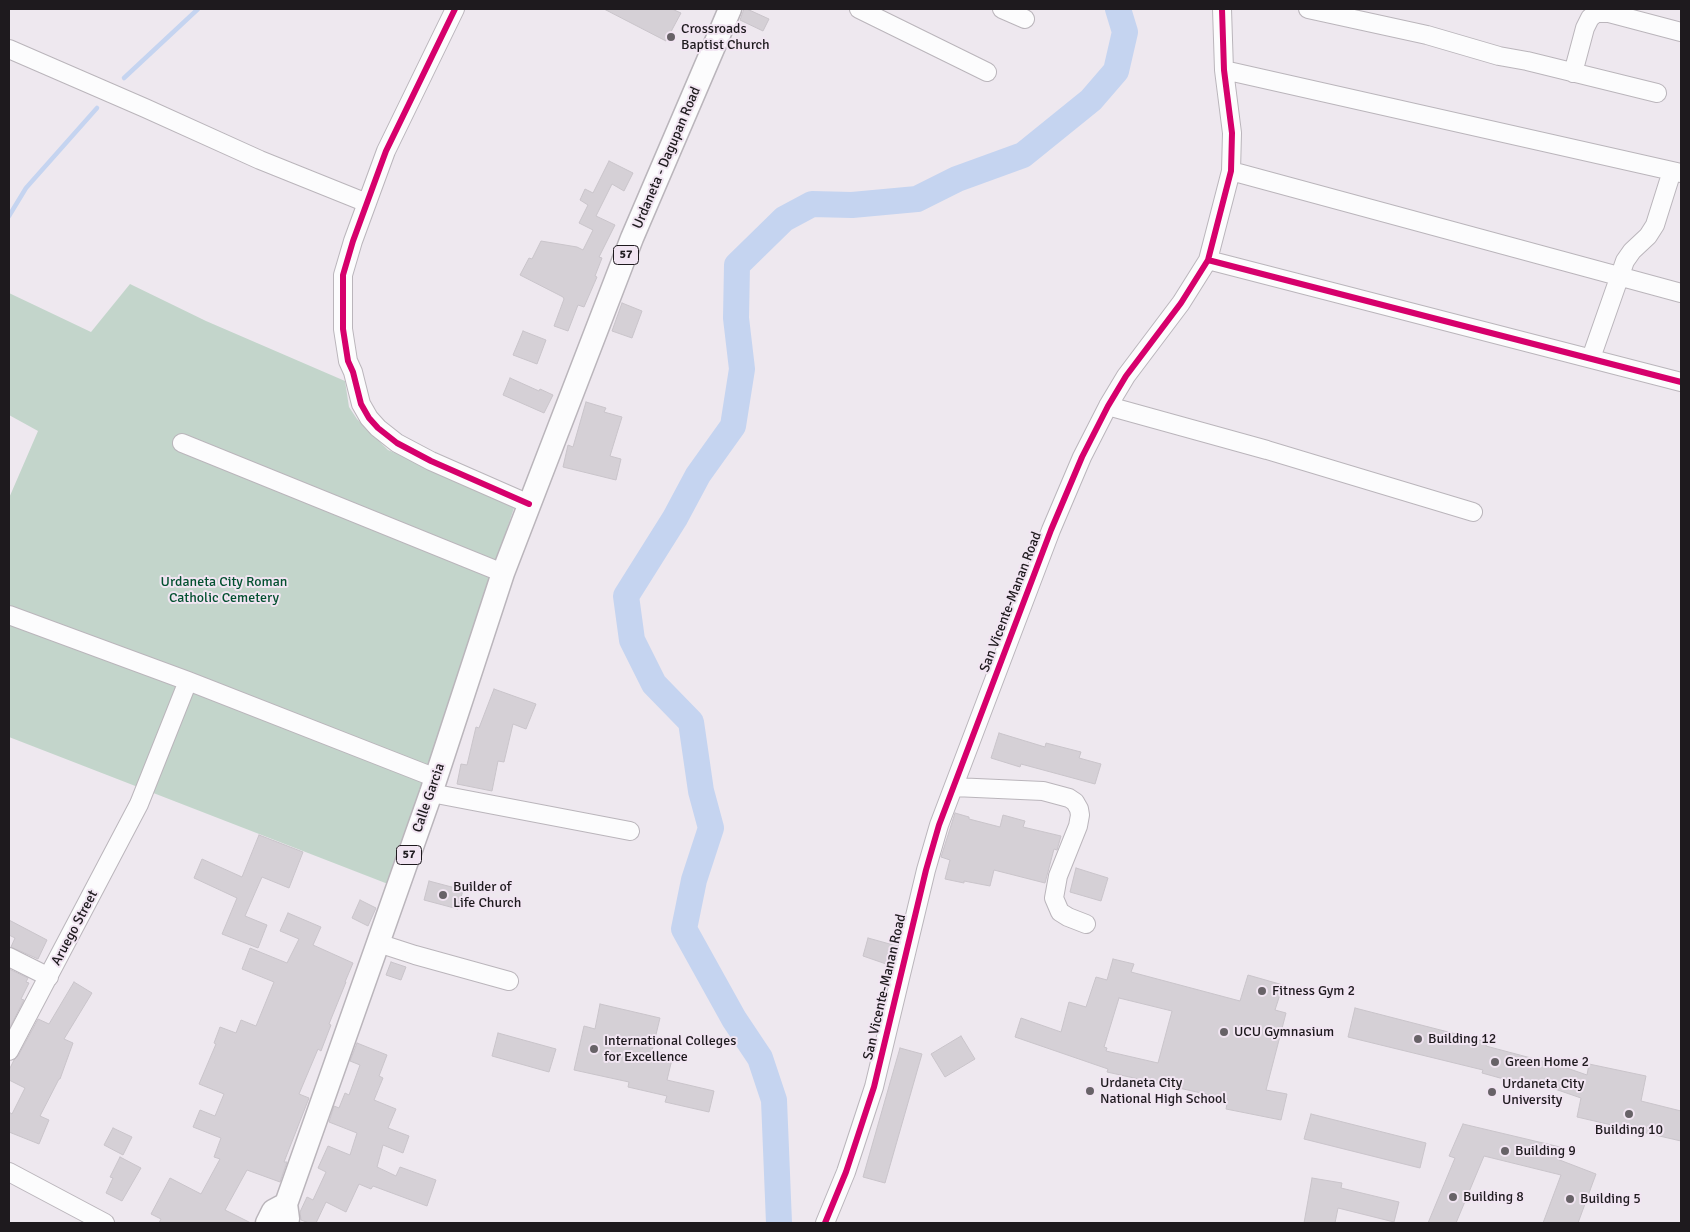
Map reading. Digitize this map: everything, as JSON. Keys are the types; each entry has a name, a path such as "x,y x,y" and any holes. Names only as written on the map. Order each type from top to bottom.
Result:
{"main road":[{"name":"Urdaneta - Dagupan Road","path":"529,504 632,238 730,9"},
{"name":"Calle Garcia","path":"267,1223 272,1211 286,1214 434,785 503,573 529,504"}],"street":[{"path":"455,9 386,151 353,241 343,275 343,329 348,361 353,372 361,404 369,418 378,428 397,444 529,504"},
{"path":"859,9 987,72"},
{"path":"1002,9 1024,19"},
{"name":"San Vicente-Manan Road","path":"825,1223 846,1172 874,1087 926,870 939,825 1051,530 1082,457 1108,406 1126,376 1181,302 1208,260 1231,171 1232,134 1224,70 1222,9"},
{"path":"1308,9 1427,35 1499,56 1657,93"},
{"path":"1574,73 1585,28 1590,18 1596,13 1627,13 1681,32"},
{"path":"9,49 260,160 367,203"},
{"path":"1224,70 1677,172 1655,225 1648,236 1632,251 1625,261 1591,358"},
{"path":"1231,171 1681,293"},
{"path":"1208,260 1681,382"},
{"path":"1108,406 1276,452 1473,512"},
{"path":"182,443 503,573"},
{"path":"9,615 188,681 434,785 630,831"},
{"name":"Aruego Street","path":"9,1051 139,804 188,681"},
{"path":"954,787 1043,791 1069,798 1075,802 1080,815 1078,826 1058,876 1054,898 1060,912 1086,924"},
{"path":"378,943 509,981"},
{"path":"9,957 49,977"},
{"path":"9,1173 105,1223"}],"green space":[{"name":"Urdaneta City Roman Catholic Cemetery","path":"130,284 206,321 345,381 349,407 357,419 388,450 499,495 514,508 388,884 9,737 9,498 38,431 9,415 9,293 91,332"}],"building":[{"path":"604,9 672,9 681,13 666,41"},
{"path":"744,9 769,19 763,31 740,20"},
{"path":"609,161 633,173 624,191 612,184 596,216 615,225 599,257 602,258 595,276 597,277 584,307 578,305 568,331 554,326 564,299 563,297 520,275 529,258 532,259 541,241 577,247 583,250 593,230 579,223 588,205 580,200 585,189 593,193"},
{"path":"622,303 642,311 632,338 612,331"},
{"path":"523,331 546,340 537,364 513,355"},
{"path":"510,378 553,395 544,413 503,395"},
{"path":"586,402 606,408 604,412 622,417 610,456 621,459 616,480 563,467 568,445 573,447"},
{"path":"494,689 536,704 526,729 513,724 504,762 498,761 492,791 457,784 461,764 467,765 476,727 479,728"},
{"path":"999,733 1045,747 1046,743 1081,752 1079,758 1101,764 1095,784 1021,764 1020,767 991,758"},
{"path":"955,813 969,817 969,819 1000,827 1003,815 1025,821 1023,827 1061,836 1057,850 1054,849 1045,883 994,870 990,886 945,879 950,860 941,857"},
{"path":"259,835 303,852 289,888 262,877 245,916 267,925 258,948 222,934 237,898 194,878 202,859 242,877"},
{"path":"1076,868 1108,878 1101,901 1070,892"},
{"name":"Builder of Life Church","path":"429,881 463,890 458,909 424,900"},
{"path":"360,900 376,908 368,926 352,918"},
{"path":"288,913 321,927 313,945 353,963 329,1024 331,1025 321,1051 318,1049 299,1094 309,1098 284,1162 287,1162 280,1182 247,1170 225,1210 251,1223 159,1223 161,1219 151,1214 170,1178 201,1194 220,1159 214,1157 221,1138 193,1127 200,1110 215,1116 224,1094 199,1084 216,1044 214,1043 220,1027 236,1033 241,1020 256,1026 274,982 242,969 250,948 287,963 299,939 280,931"},
{"path":"9,920 47,940 38,959 11,947 15,938 9,935"},
{"path":"868,938 897,946 892,966 863,956"},
{"path":"1113,959 1134,964 1131,972 1240,1001 1248,975 1283,985 1275,1010 1286,1013 1266,1090 1287,1094 1281,1120 1226,1109 1228,1099 1107,1072 1108,1069 1015,1037 1021,1018 1061,1032 1069,1002 1086,1007 1096,977 1107,980","holes":["1119,998 1172,1011 1158,1063 1106,1051 1107,1048 1104,1047"]},
{"path":"391,962 406,967 401,980 386,975"},
{"path":"9,969 28,978 26,982 29,983 21,999 24,1000 9,1029"},
{"path":"74,982 92,993 64,1039 73,1043 60,1079 40,1116 49,1120 39,1144 9,1132 9,1112 12,1114 25,1088 9,1080 9,1070 38,1019 49,1024"},
{"path":"600,1004 660,1018 652,1051 673,1055 667,1080 714,1091 709,1112 665,1102 667,1096 628,1087 629,1082 574,1070 584,1026 595,1029"},
{"path":"1355,1008 1487,1042 1486,1046 1587,1075 1589,1064 1646,1076 1641,1101 1681,1111 1681,1141 1577,1117 1581,1098 1549,1087 1500,1078 1482,1073 1483,1070 1348,1037"},
{"path":"498,1033 556,1049 549,1072 492,1056"},
{"path":"961,1036 975,1059 945,1077 931,1054"},
{"path":"357,1043 387,1055 379,1076 383,1078 374,1100 396,1109 388,1128 409,1136 403,1153 383,1145 377,1167 396,1176 400,1167 436,1180 427,1206 373,1186 371,1189 359,1184 346,1212 326,1202 316,1223 309,1223 301,1220 300,1212 307,1197 313,1200 326,1172 318,1168 328,1146 350,1155 357,1133 329,1122 334,1106 339,1108 345,1093 349,1095 360,1065 350,1061"},
{"path":"900,1048 922,1054 885,1183 863,1177"},
{"path":"1311,1114 1426,1143 1420,1168 1304,1139"},
{"path":"1463,1124 1560,1147 1557,1159 1596,1174 1578,1223 1543,1223 1561,1175 1484,1156 1456,1223 1428,1223 1455,1158 1449,1156"},
{"path":"113,1128 132,1137 123,1155 104,1145"},
{"path":"120,1157 141,1168 122,1201 106,1193 113,1178 110,1177"},
{"path":"1312,1178 1342,1183 1341,1188 1399,1202 1394,1222 1338,1208 1335,1223 1304,1223"}],"waterway":[{"path":"124,78 198,9"},
{"path":"779,1223 774,1100 760,1058 734,1019 684,929 694,880 711,828 701,791 691,722 654,684 632,640 626,596 675,518 698,475 733,426 742,369 736,318 737,265 784,219 812,204 852,205 917,199 957,179 1023,155 1091,100 1116,71 1125,32 1118,9"},
{"path":"9,216 26,188 97,108"}],"cycle path":[{"path":"455,9 386,151 353,241 343,275 343,329 348,361 353,372 361,404 369,418 378,428 397,443 431,461 529,504"},
{"path":"825,1223 846,1172 874,1087 926,870 939,825 1051,530 1082,457 1108,406 1126,376 1181,303 1208,260 1231,171 1232,133 1224,70 1222,9"},
{"path":"1208,260 1681,382"}],"place":[{"name":"Crossroads Baptist Church","path":"671,37"},
{"name":"Builder of Life Church","path":"443,895"},
{"name":"Fitness Gym 2","path":"1262,991"},
{"name":"UCU Gymnasium","path":"1224,1032"},
{"name":"Building 12","path":"1418,1039"},
{"name":"International Colleges for Excellence","path":"594,1049"},
{"name":"Green Home 2","path":"1495,1062"},
{"name":"Urdaneta City National High School","path":"1090,1091"},
{"name":"Urdaneta City University","path":"1492,1092"},
{"name":"Building 10","path":"1629,1114"},
{"name":"Building 9","path":"1505,1151"},
{"name":"Building 8","path":"1453,1197"},
{"name":"Building 5","path":"1570,1199"}]}
